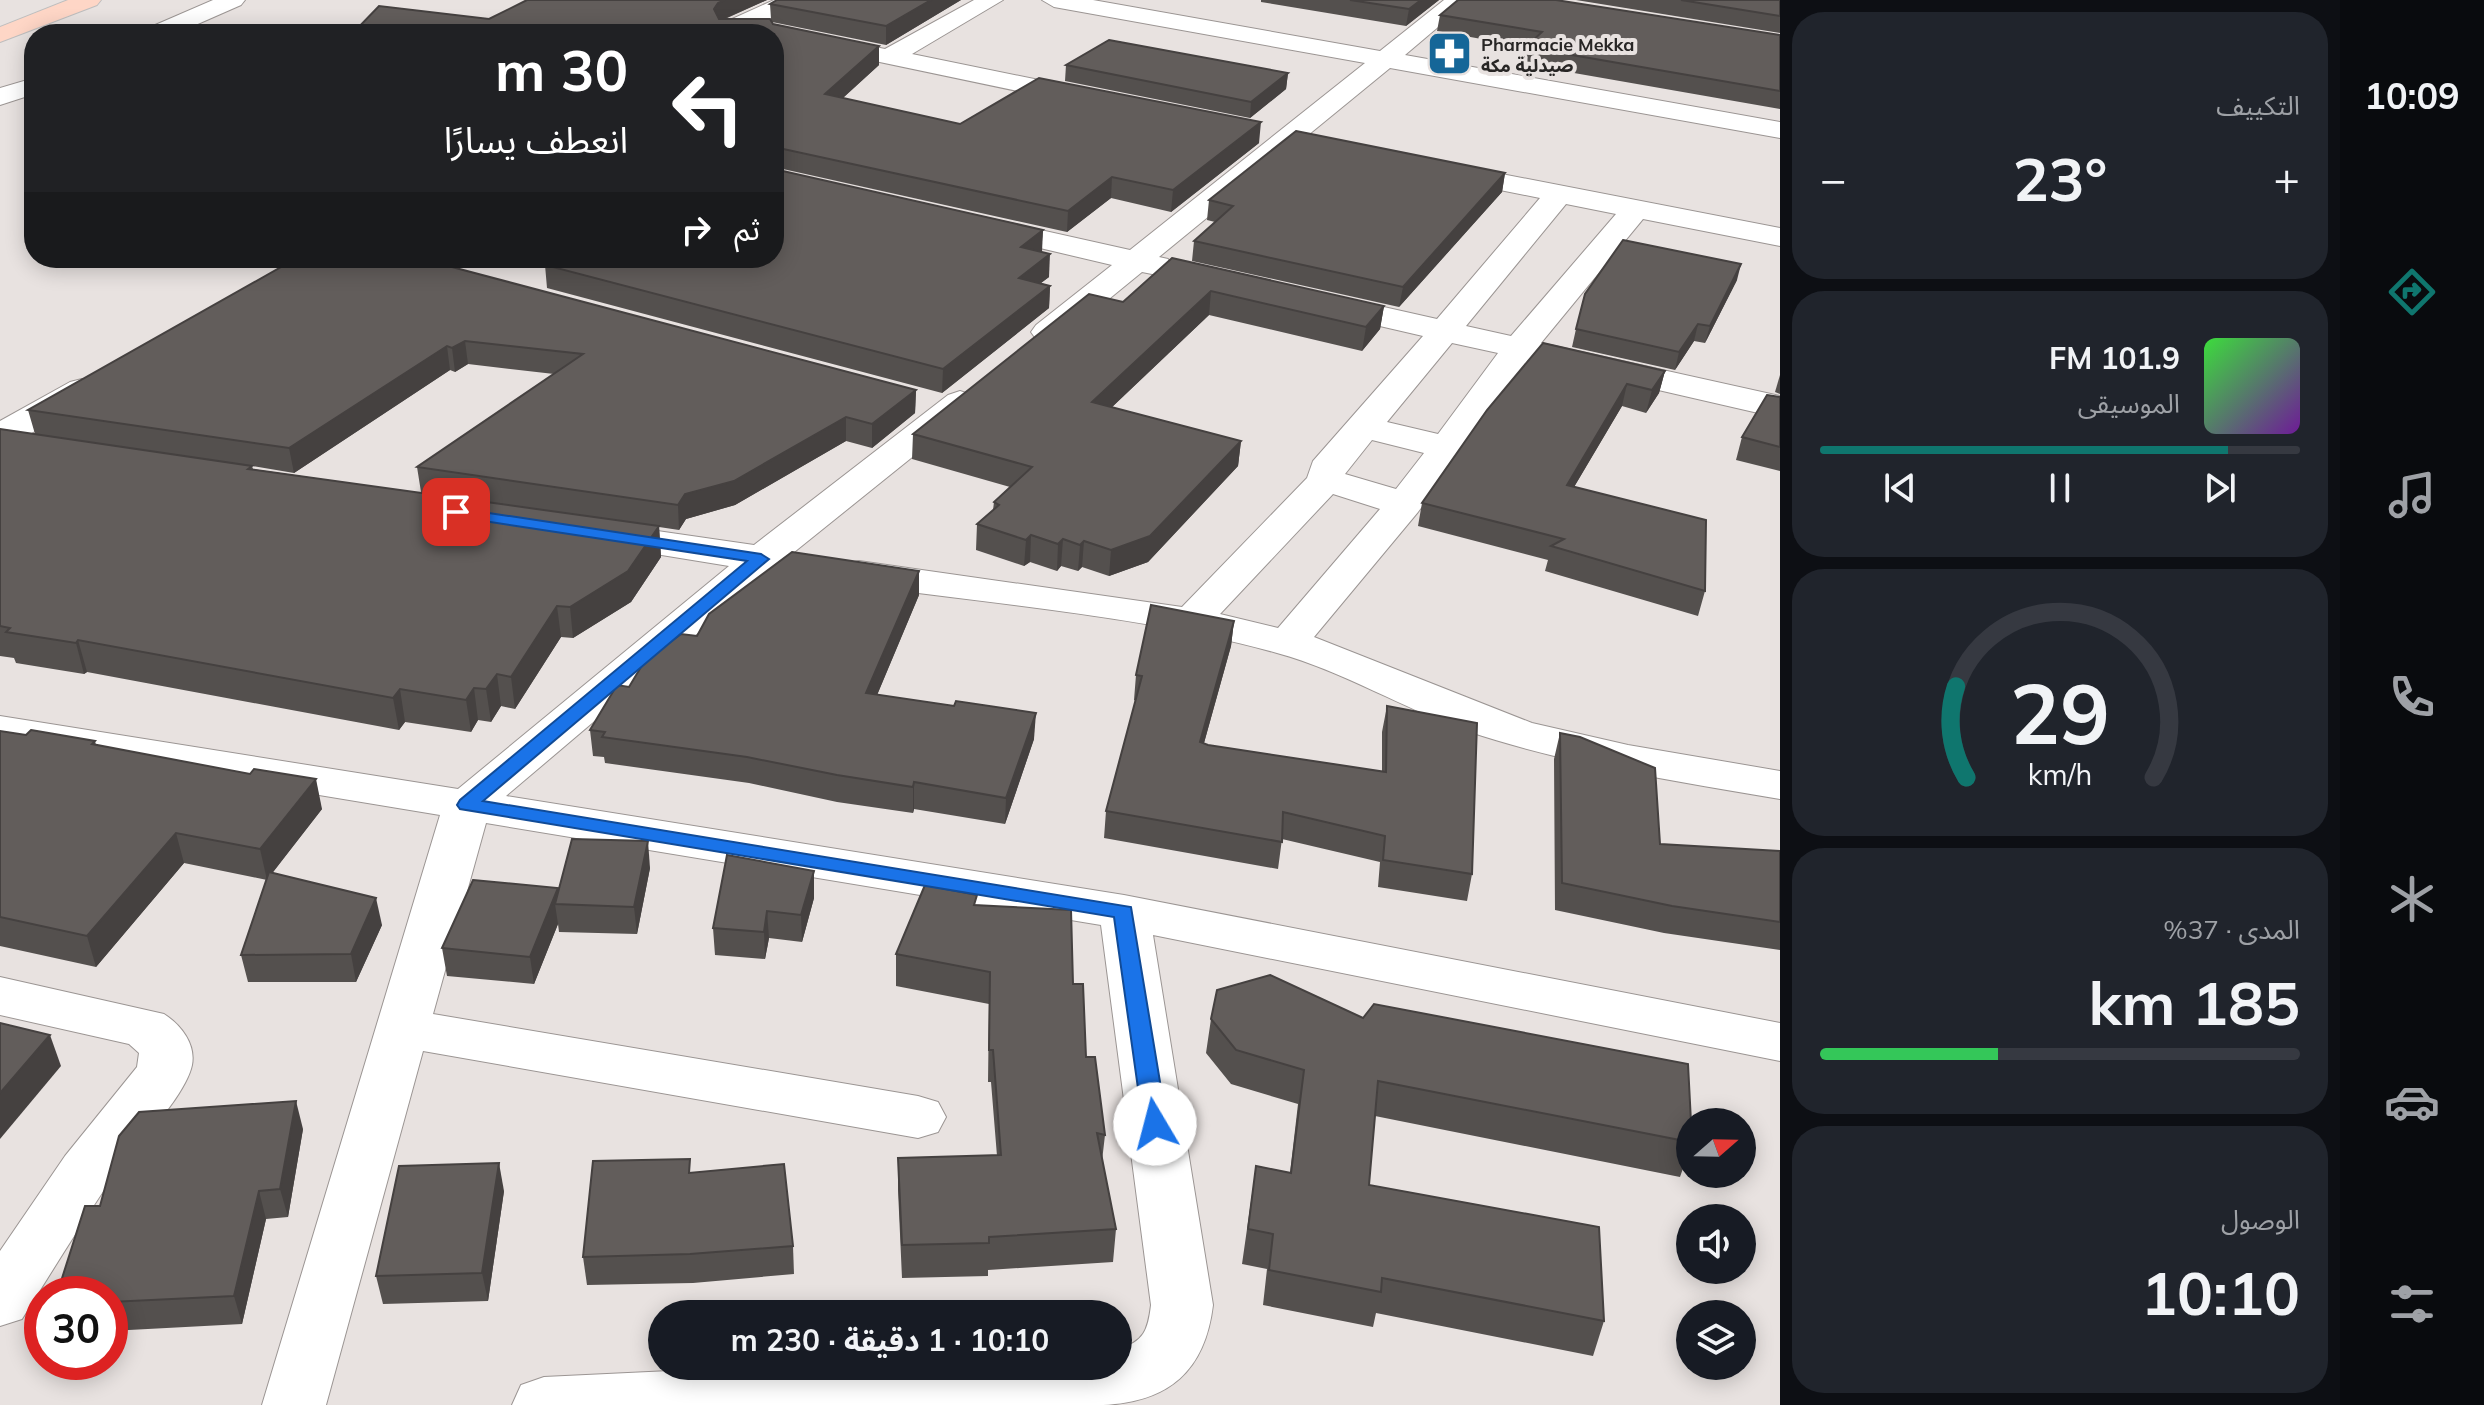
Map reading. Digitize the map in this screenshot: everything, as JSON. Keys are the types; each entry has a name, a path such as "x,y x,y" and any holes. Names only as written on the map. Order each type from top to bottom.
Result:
{"main road":[{"path":"0,14 35,0"},
{"path":"28,24 89,0"},
{"path":"0,35 24,26"}],"street":[{"path":"178,24 233,0"},
{"path":"741,24 793,0"},
{"path":"888,57 991,0"},
{"path":"1054,0 1780,130"},
{"path":"294,1405 467,805 761,559 1001,370 1458,0"},
{"path":"1210,28 1243,7"},
{"path":"784,35 1102,101"},
{"path":"0,97 24,89"},
{"path":"1423,166 1780,237"},
{"path":"1191,621 1326,480 1326,469 1559,194"},
{"path":"1288,642 1405,504 1520,347 1636,209"},
{"path":"955,219 1182,271"},
{"path":"1289,295 1780,407"},
{"path":"0,436 106,376"},
{"path":"906,397 952,409"},
{"path":"1364,427 1446,447"},
{"path":"0,443 47,450"},
{"path":"1326,480 1405,504"},
{"path":"559,528 1191,621 1288,642 1341,658 1476,719 1539,740 1780,785"},
{"path":"0,729 1124,912 1780,1042"},
{"path":"544,1405 1117,1377 1147,1369 1169,1356 1179,1334 1182,1305 1124,912"},
{"path":"0,996 145,1028 159,1036 167,1047 167,1060 162,1074 85,1172 0,1301"},
{"path":"402,1028 918,1117"}],"building":[{"path":"527,0 725,0 714,9 719,19 770,19 773,24 362,24 379,6 489,19"},
{"path":"777,0 931,0 886,26 770,4"},
{"path":"1350,0 1421,0 1409,9"},
{"path":"1458,0 1556,0 1780,35 1780,91 1526,47 1542,32 1440,15"},
{"path":"1681,0 1780,0 1780,16"},
{"path":"784,26 879,46 825,94 960,124 1039,78 1261,122 1173,190 1112,177 1068,211 784,149"},
{"path":"1109,40 1288,73 1251,102 1066,65"},
{"path":"1296,131 1505,173 1403,287 1194,241 1233,206 1209,200"},
{"path":"784,171 1043,230 1021,247 1050,254 1019,278 1050,286 943,369 556,268 784,268"},
{"path":"1623,240 1741,264 1710,326 1698,324 1679,352 1576,329 1585,294"},
{"path":"1172,258 1384,306 1366,327 1211,291 1092,402 1241,441 1150,536 1111,550 1084,541 1080,545 1063,539 1058,544 1031,535 1026,540 977,524 999,505 994,502 1032,467 913,434 1089,294 1123,302"},
{"path":"279,268 456,268 916,390 872,424 846,417 734,481 685,494 678,505 417,467 583,354 465,341 452,348 447,346 289,448 28,410"},
{"path":"1543,343 1665,371 1652,390 1627,384 1567,485 1706,520 1705,591 1551,546 1564,539 1422,503 1487,410"},
{"path":"1767,395 1780,397 1780,447 1742,437"},
{"path":"0,429 252,466 248,469 659,526 628,571 570,607 557,606 511,677 497,674 486,689 474,688 466,700 400,689 393,698 78,640 76,643 6,632 10,628 0,626"},
{"path":"792,552 919,571 866,693 954,706 956,701 1036,713 1006,798 914,782 913,787 747,757 602,737 605,732 590,730 617,685 629,687 644,662 681,634 697,636 709,614"},
{"path":"1151,605 1234,621 1200,742 1208,745 1386,772 1387,706 1477,723 1472,874 1383,860 1385,836 1283,812 1282,842 1106,811 1142,676 1136,675"},
{"path":"31,730 250,774 254,769 316,779 260,849 176,833 87,936 0,917 0,731 26,735"},
{"path":"1560,733 1580,737 1655,768 1660,844 1780,851 1780,922 1672,906 1562,883"},
{"path":"572,839 648,841 634,907 555,904"},
{"path":"727,855 814,871 801,915 767,911 764,932 713,928"},
{"path":"269,872 376,898 351,954 241,955"},
{"path":"473,880 558,888 530,957 442,948"},
{"path":"925,885 977,895 974,905 1071,910 1073,984 1083,984 1086,1057 1095,1057 1105,1135 1097,1133 1116,1229 989,1237 989,1243 902,1245 898,1158 1001,1155 993,1050 989,1050 990,972 896,954"},
{"path":"1270,975 1363,1018 1374,1004 1688,1064 1690,1108 1676,1108 1676,1139 1378,1081 1369,1185 1599,1227 1604,1321 1382,1278 1381,1292 1269,1270 1273,1234 1248,1229 1256,1166 1291,1173 1304,1070 1236,1050 1211,1019 1217,990"},
{"path":"0,1023 50,1035 0,1093"},
{"path":"296,1101 280,1189 259,1191 234,1296 128,1301 128,1276 63,1276 85,1206 100,1206 119,1136 139,1112"},
{"path":"690,1159 689,1173 784,1164 793,1246 690,1254 583,1257 593,1161"},
{"path":"499,1163 482,1273 376,1276 399,1166"}],"place":[{"name":"Pharmacie Mekka صيدلية مكة","path":"1450,54"}],"route":[{"path":"456,512 761,559 467,805 1124,912 1155,1124"}]}
